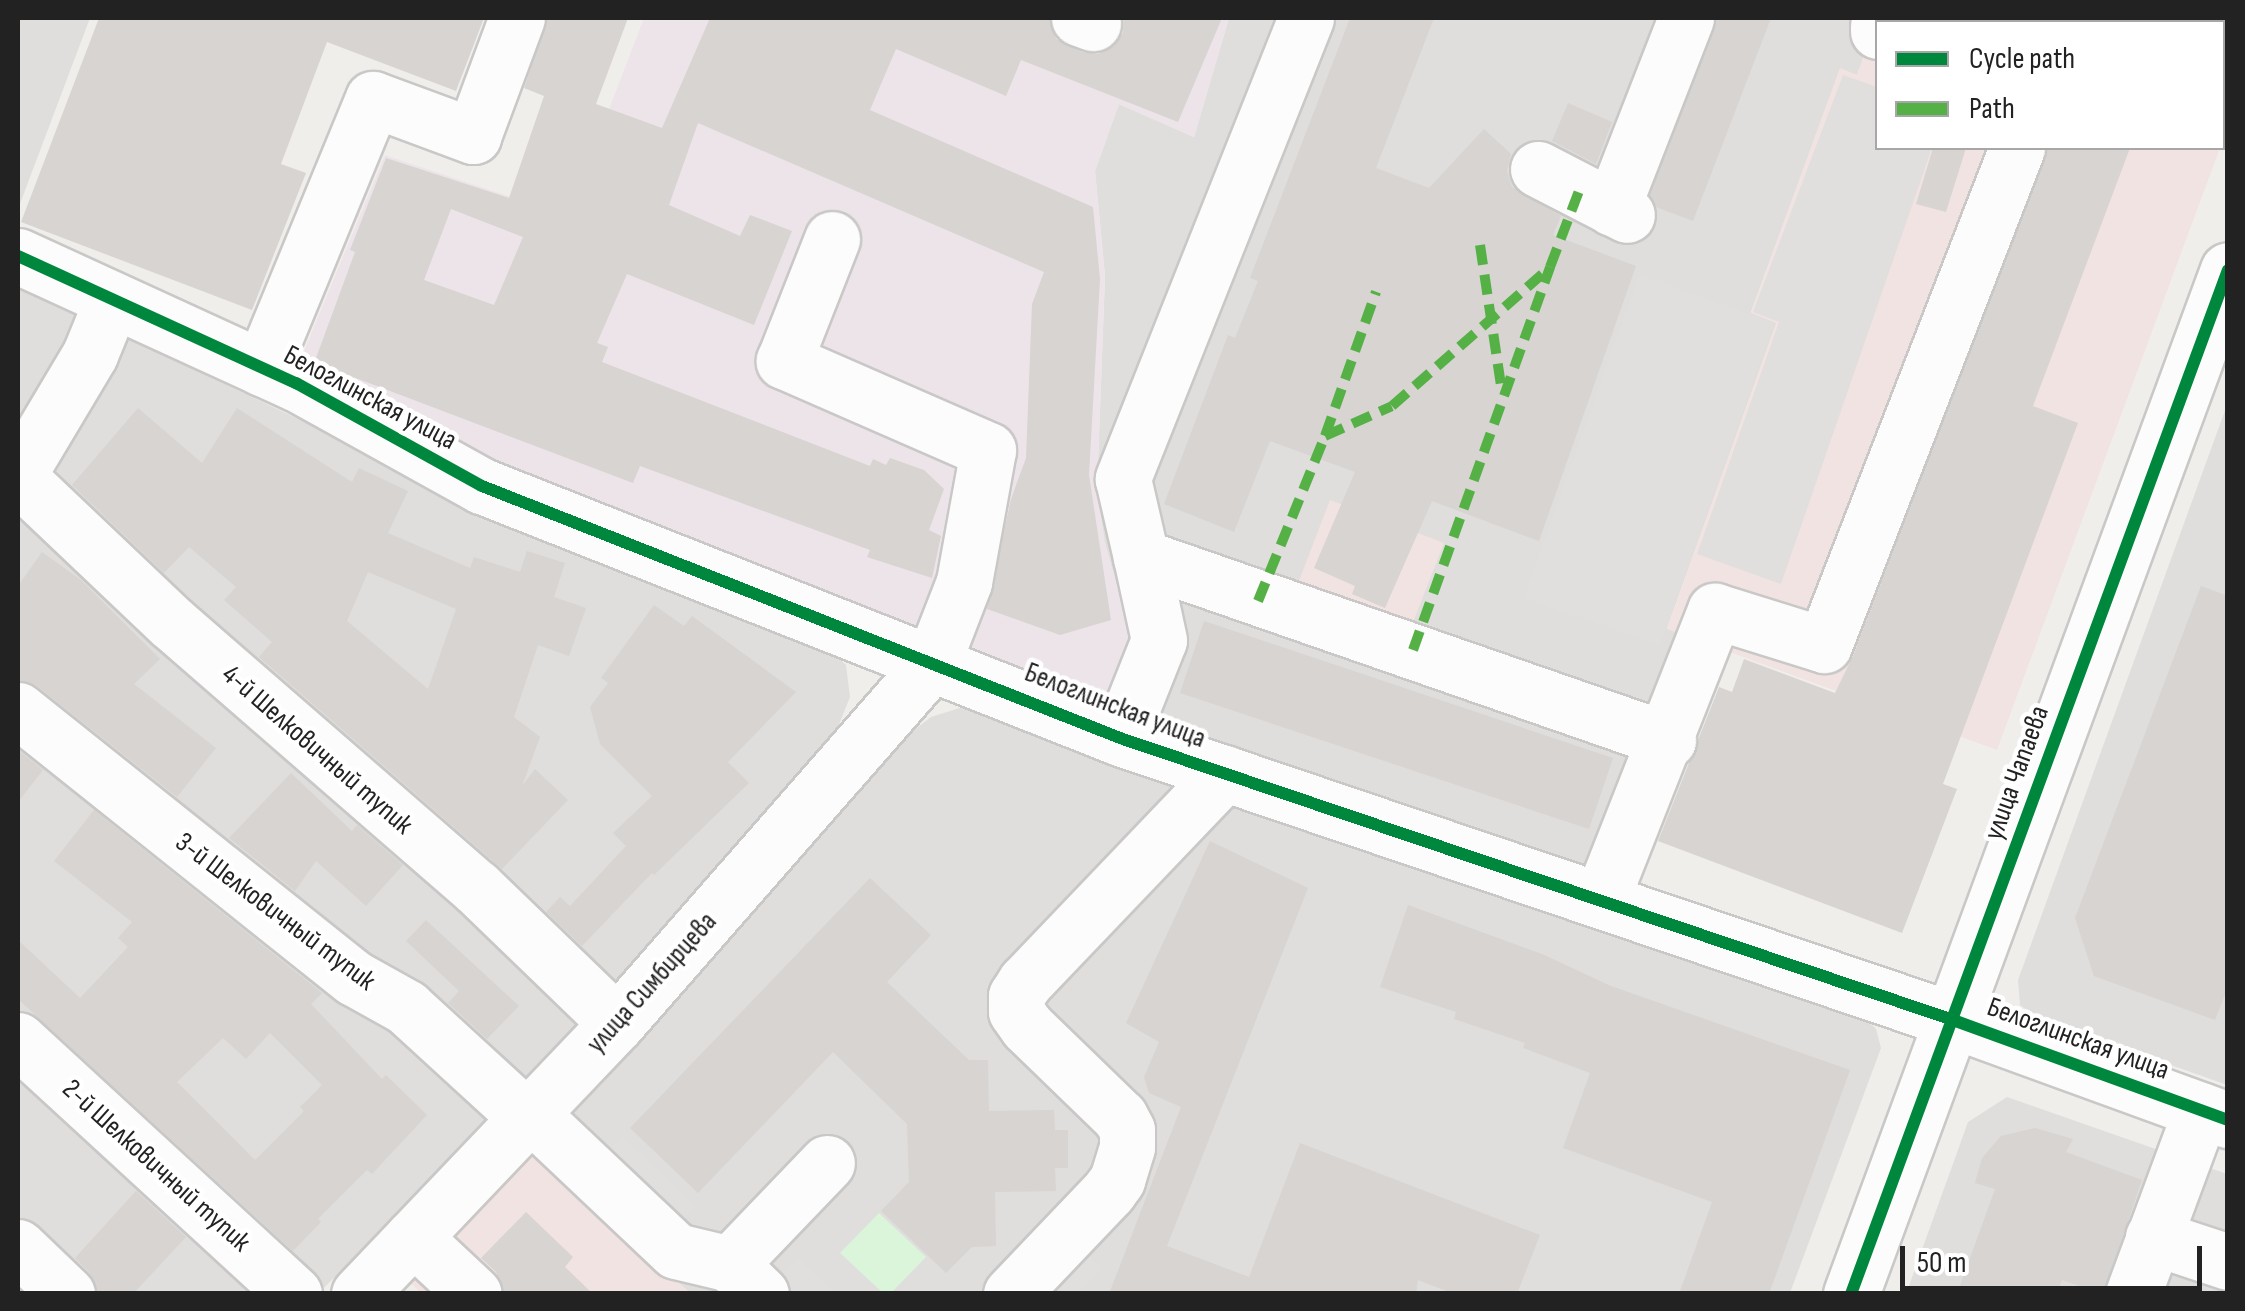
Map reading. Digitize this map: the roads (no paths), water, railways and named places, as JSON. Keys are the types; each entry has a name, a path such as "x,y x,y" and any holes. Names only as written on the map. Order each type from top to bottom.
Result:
{"street":[{"path":"262,368 373,99 473,136 517,18"},
{"path":"1120,738 1159,640 1124,480 1306,18"},
{"path":"1538,169 1619,212 1686,18"},
{"path":"1601,900 1668,740 1715,610 1824,645 2016,150"},
{"name":"улица Симбирцева","path":"360,1294 617,1024 933,662 964,582 988,450 784,361 832,239"},
{"name":"Белоглинская улица","path":"18,256 262,368 482,486 1120,738 1953,1020 2214,1115"},
{"name":"улица Чапаева","path":"1851,1294 2228,270"},
{"name":"4-й Шелковичный тупик","path":"112,300 90,354 18,476 186,635 476,888 617,1024"},
{"path":"1141,558 1668,740"},
{"name":"3-й Шелковичный тупик","path":"18,710 354,978 406,1007 676,1252 746,1279"},
{"path":"1010,1294 1109,1191 1117,1180 1127,1147 1127,1130 1120,1117 1026,1028 1016,1011 1016,996 1025,982 1225,773"},
{"name":"2-й Шелковичный тупик","path":"18,1040 294,1294"},
{"path":"2133,1294 2153,1236 2214,1115"},
{"path":"746,1279 827,1163"},
{"path":"2153,1236 2228,1262"},
{"path":"413,1237 474,1294"},
{"path":"18,1247 67,1294"}]}
